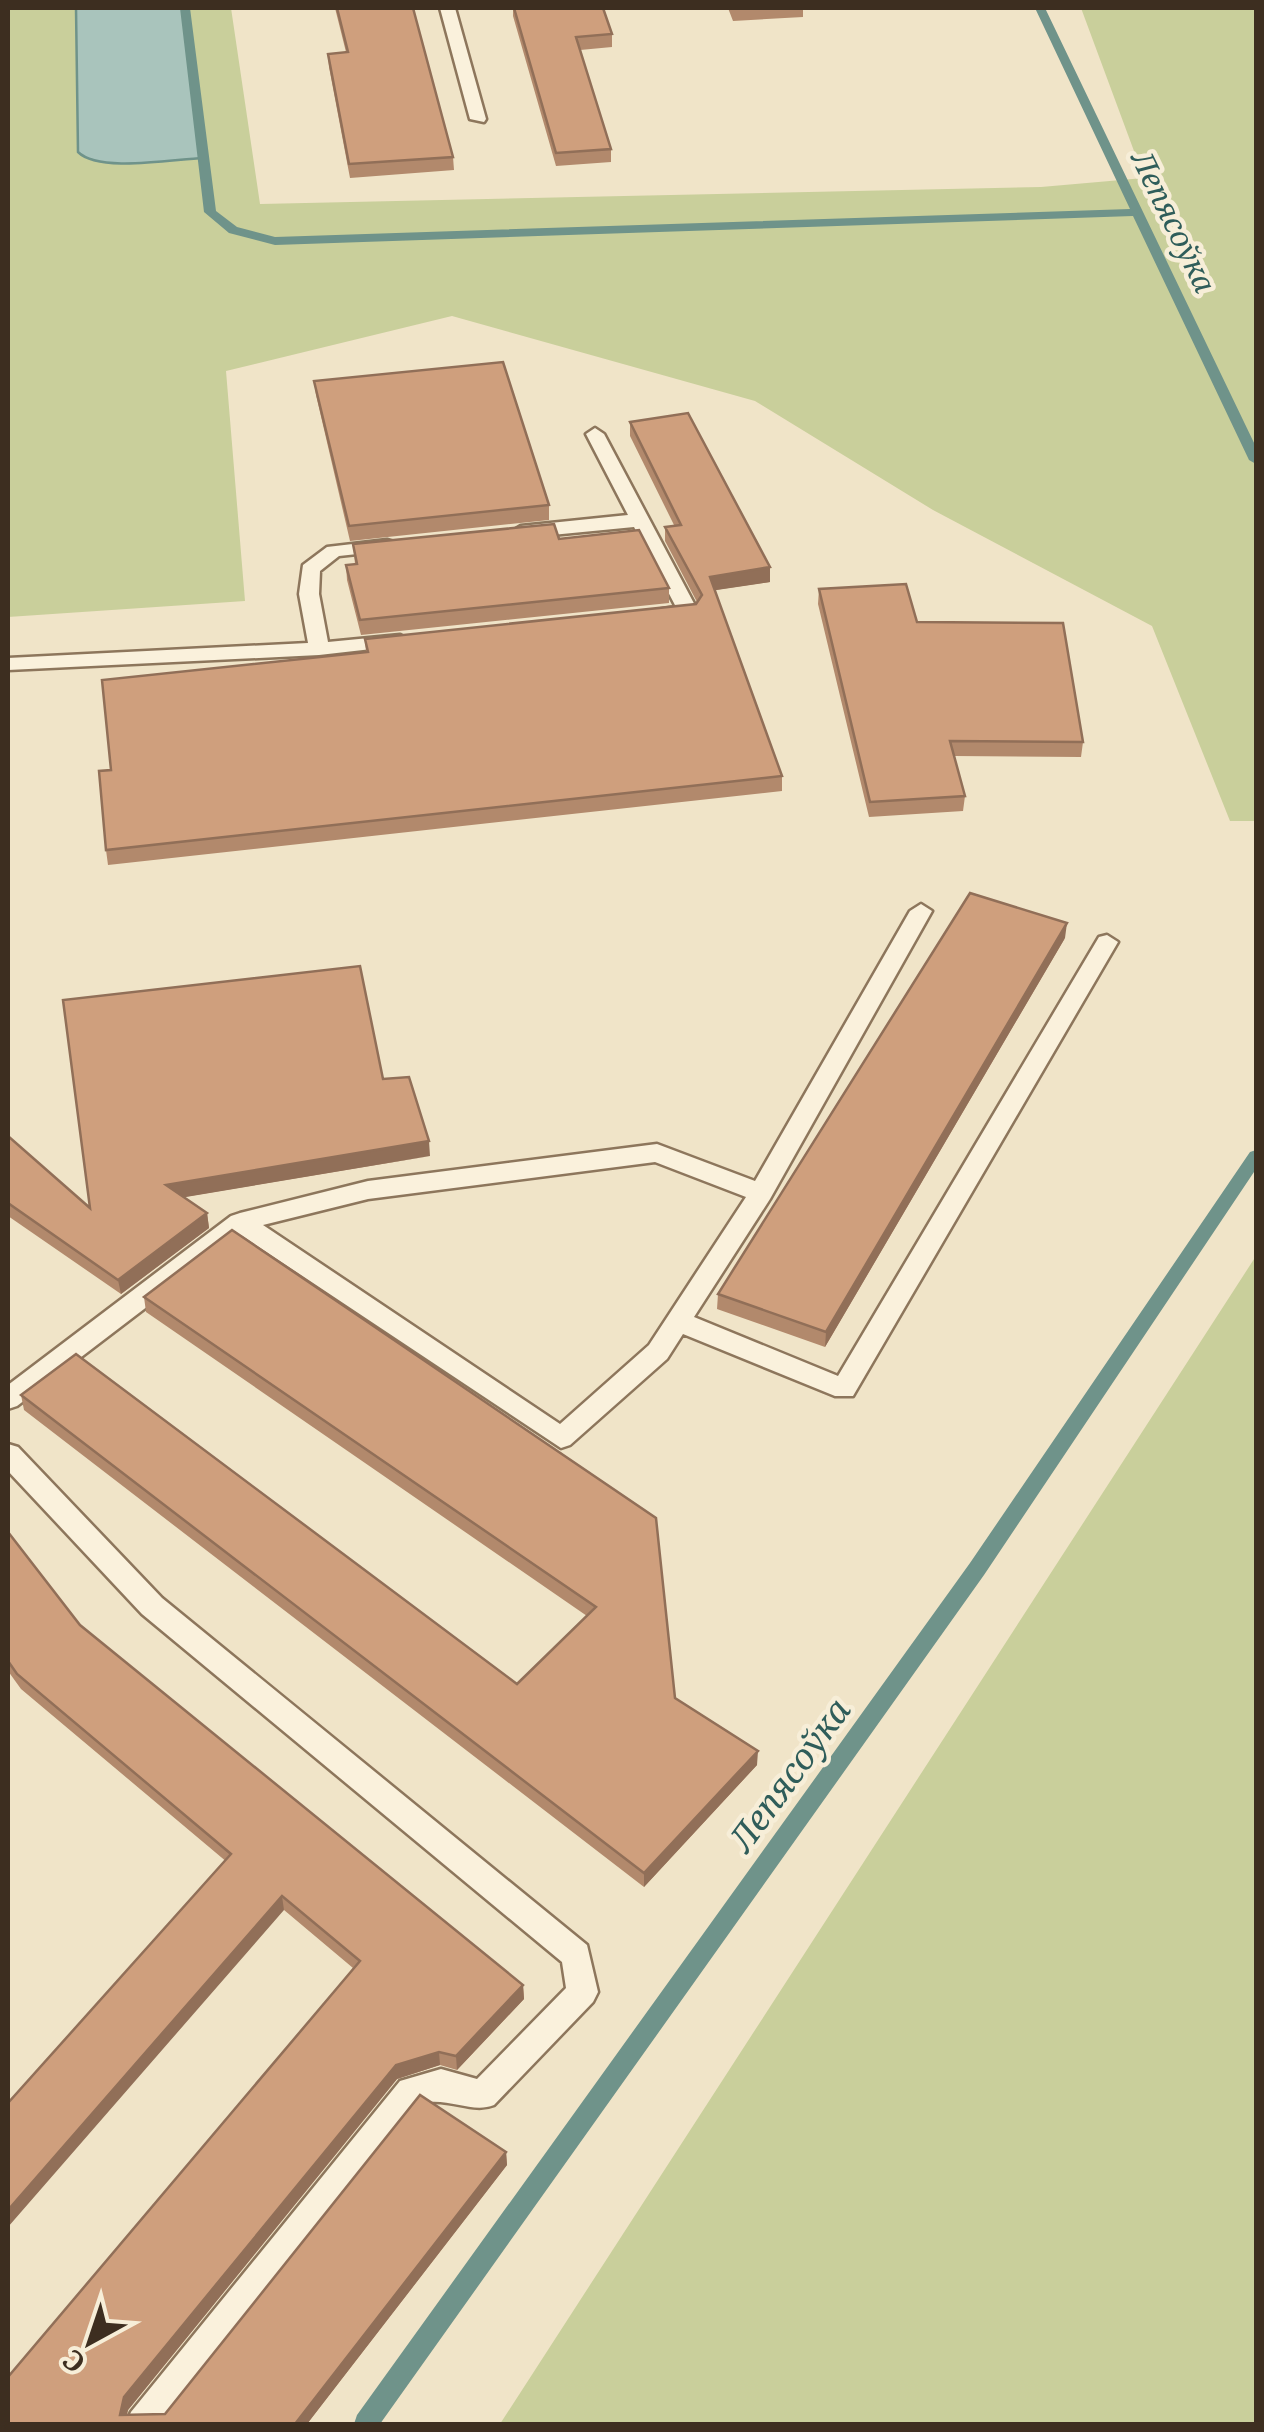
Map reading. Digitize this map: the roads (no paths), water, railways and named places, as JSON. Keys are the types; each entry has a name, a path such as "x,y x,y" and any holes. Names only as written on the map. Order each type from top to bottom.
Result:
{"lane":[{"path":"446,8 478,119"},
{"path":"596,434 688,612 649,616"},
{"path":"506,534 640,520"},
{"path":"319,649 309,594 310,569 334,551 410,544"},
{"path":"8,664 319,649 416,639"},
{"path":"240,1222 562,1438 658,1352 761,1193 921,911"},
{"path":"678,1321 844,1389 1108,942"},
{"path":"8,1398 240,1222 368,1190 656,1153 761,1193"},
{"path":"8,1454 152,1606 576,1955 582,1992 483,2095 441,2084 411,2091 143,2424"}],"water":[{"path":"76,8 185,8 203,158 119,163 102,162 78,152"}],"waterway":[{"path":"185,8 210,212 233,230 275,241 1137,212"},
{"name":"Лепясоўка","path":"1040,8 1137,212"},
{"name":"Лепясоўка","path":"1137,212 1256,460"},
{"name":"Лепясоўка","path":"366,2424 977,1569 1256,1156"}]}
